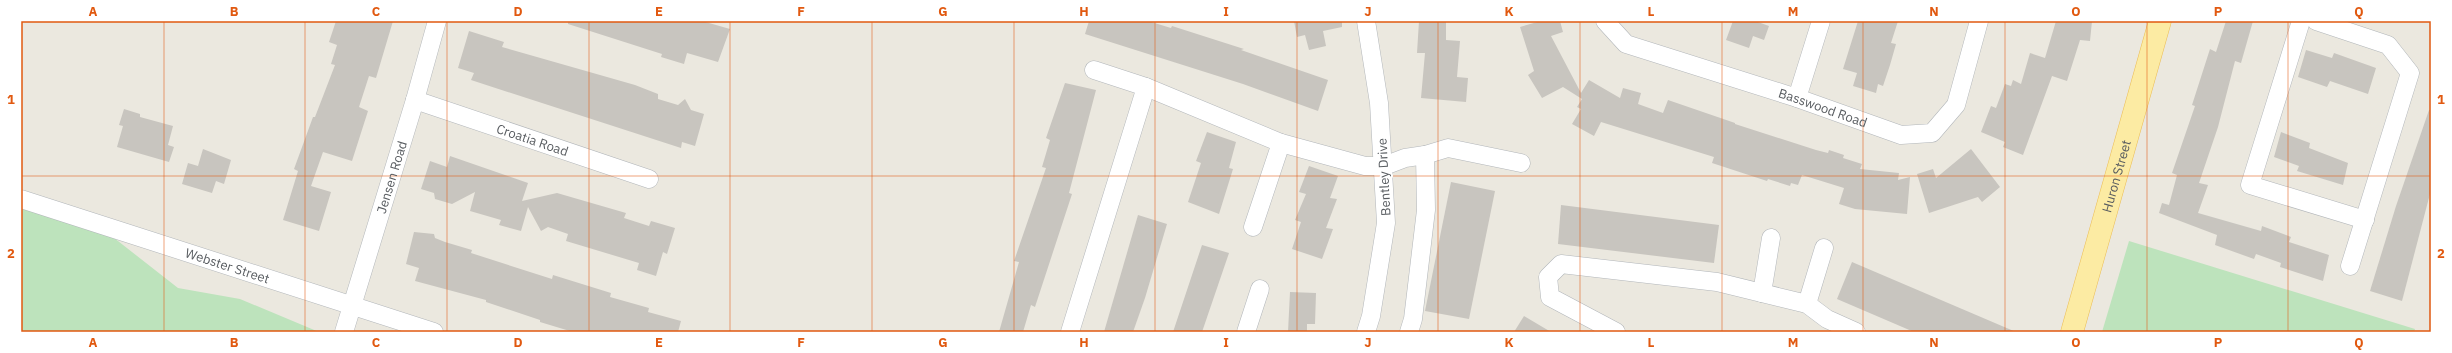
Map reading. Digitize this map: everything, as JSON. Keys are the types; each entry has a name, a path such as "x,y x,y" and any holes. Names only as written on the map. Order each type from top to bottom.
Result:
{"main road":[{"name":"Huron Street","path":"2072,332 2160,21"}],"street":[{"name":"Jensen Road","path":"344,332 415,100 437,21"},
{"name":"Bentley Drive","path":"1366,21 1379,103 1384,166 1386,223 1371,316 1366,332"},
{"name":"Basswood Road","path":"1605,21 1626,44 1797,98 1901,135 1932,133 1956,105 1979,21"},
{"path":"1797,98 1821,21"},
{"path":"2302,21 2250,185 2365,220"},
{"path":"2316,21 2388,45 2410,73 2350,266"},
{"path":"1094,70 1146,87 1281,143 1365,166 1384,166 1405,158 1425,155 1448,148 1521,163"},
{"path":"1070,332 1146,87"},
{"name":"Croatia Road","path":"415,100 649,179"},
{"path":"1254,227 1281,143"},
{"path":"1409,332 1413,319 1426,210 1425,155"},
{"name":"Webster Street","path":"21,199 351,307 434,332"},
{"path":"1762,293 1771,238"},
{"path":"1807,304 1824,248"},
{"path":"1616,332 1550,297 1548,277 1561,264 1717,282 1807,304 1827,319 1856,332"},
{"path":"1246,332 1260,289"}],"green space":[{"path":"21,198 86,216 178,288 240,299 319,332 21,332"},
{"path":"2129,241 2415,329 2414,332 2102,332"}],"building":[{"path":"336,21 393,21 376,78 369,76 359,107 368,111 352,161 323,152 311,186 331,192 319,231 283,220 298,171 294,169 313,117 315,117 335,65 331,64 337,45 329,42"},
{"path":"568,21 702,21 730,29 718,62 687,53 684,64 661,57 662,54 568,24"},
{"path":"1089,21 1148,21 1171,28 1172,26 1244,49 1241,50 1328,80 1318,111 1243,84 1085,34"},
{"path":"1294,21 1342,21 1342,27 1323,31 1326,46 1309,50 1305,35 1297,37"},
{"path":"1419,21 1446,21 1446,40 1460,41 1457,77 1468,78 1466,102 1421,98 1425,53 1417,53"},
{"path":"1541,21 1560,21 1563,32 1551,36 1581,93 1589,80 1620,98 1623,88 1641,93 1638,104 1663,113 1668,100 1735,124 1816,150 1828,153 1829,150 1844,155 1843,158 1862,164 1860,169 1899,173 1898,180 1910,177 1907,214 1855,209 1839,204 1844,188 1802,175 1798,185 1791,183 1790,186 1768,179 1767,181 1712,163 1714,157 1601,122 1594,136 1572,124 1581,109 1577,107 1582,99 1563,87 1542,98 1528,75 1534,71 1520,27"},
{"path":"1733,21 1755,21 1769,26 1764,40 1753,36 1749,48 1726,40"},
{"path":"1858,21 1898,21 1891,43 1896,44 1890,65 1883,86 1878,84 1876,93 1853,86 1857,73 1843,69"},
{"path":"2056,21 2092,21 2090,41 2080,40 2067,81 2052,76 2023,155 2003,147 2005,142 1981,132 1991,106 1996,108 2005,84 2011,86 2013,80 2021,84 2030,53 2045,58"},
{"path":"2226,21 2253,21 2241,63 2235,61 2218,127 2199,183 2208,185 2198,213 2261,231 2262,226 2291,237 2289,242 2329,255 2323,281 2280,267 2281,263 2256,254 2254,259 2215,245 2217,235 2159,213 2162,203 2169,205 2177,175 2172,173 2195,106 2192,105 2210,49 2216,52"},
{"path":"469,31 504,42 502,47 635,85 658,94 658,99 678,105 685,99 691,110 704,114 695,146 682,142 681,148 471,80 474,73 458,68"},
{"path":"2306,50 2332,58 2334,53 2376,68 2368,94 2330,81 2327,87 2298,77"},
{"path":"1065,83 1096,90 1069,193 1072,194 1035,307 1031,305 1023,332 999,332 1019,262 1014,261 1046,168 1042,167 1050,140 1046,138"},
{"path":"124,109 140,114 140,117 173,126 168,145 174,147 169,162 117,147 123,126 119,125"},
{"path":"2429,110 2431,110 2431,190 2402,301 2370,291 2396,206"},
{"path":"1207,132 1236,142 1229,168 1233,169 1219,214 1188,202 1201,163 1196,161"},
{"path":"2281,132 2310,143 2309,148 2348,163 2343,185 2297,171 2299,166 2274,157"},
{"path":"203,149 231,160 224,184 216,181 212,193 182,184 188,163 198,166"},
{"path":"1971,149 2000,187 1982,202 1978,197 1929,213 1917,174 1933,169 1936,178"},
{"path":"450,156 528,183 522,201 557,193 626,213 624,218 649,226 651,221 675,228 667,254 663,252 656,276 637,270 639,263 566,241 568,234 548,227 541,231 528,207 521,231 499,225 501,220 470,211 475,192 452,204 435,199 434,193 421,189 430,161 447,167"},
{"path":"1309,166 1338,176 1330,198 1337,199 1326,228 1333,229 1322,259 1292,249 1301,222 1295,220 1306,194 1299,192"},
{"path":"1451,182 1495,191 1469,319 1425,311"},
{"path":"1561,205 1719,225 1714,263 1558,244"},
{"path":"1138,215 1167,224 1145,298 1133,332 1104,332"},
{"path":"414,232 434,234 435,238 472,250 471,253 552,279 553,275 611,293 610,297 649,308 648,312 681,321 678,332 573,332 540,322 540,320 486,302 486,300 415,281 419,268 406,264"},
{"path":"1202,245 1229,253 1202,332 1173,332"},
{"path":"1852,262 2016,332 1914,332 1837,299"},
{"path":"1290,292 1316,293 1315,324 1307,324 1307,332 1288,332"},
{"path":"1524,316 1551,332 1514,332"}]}
